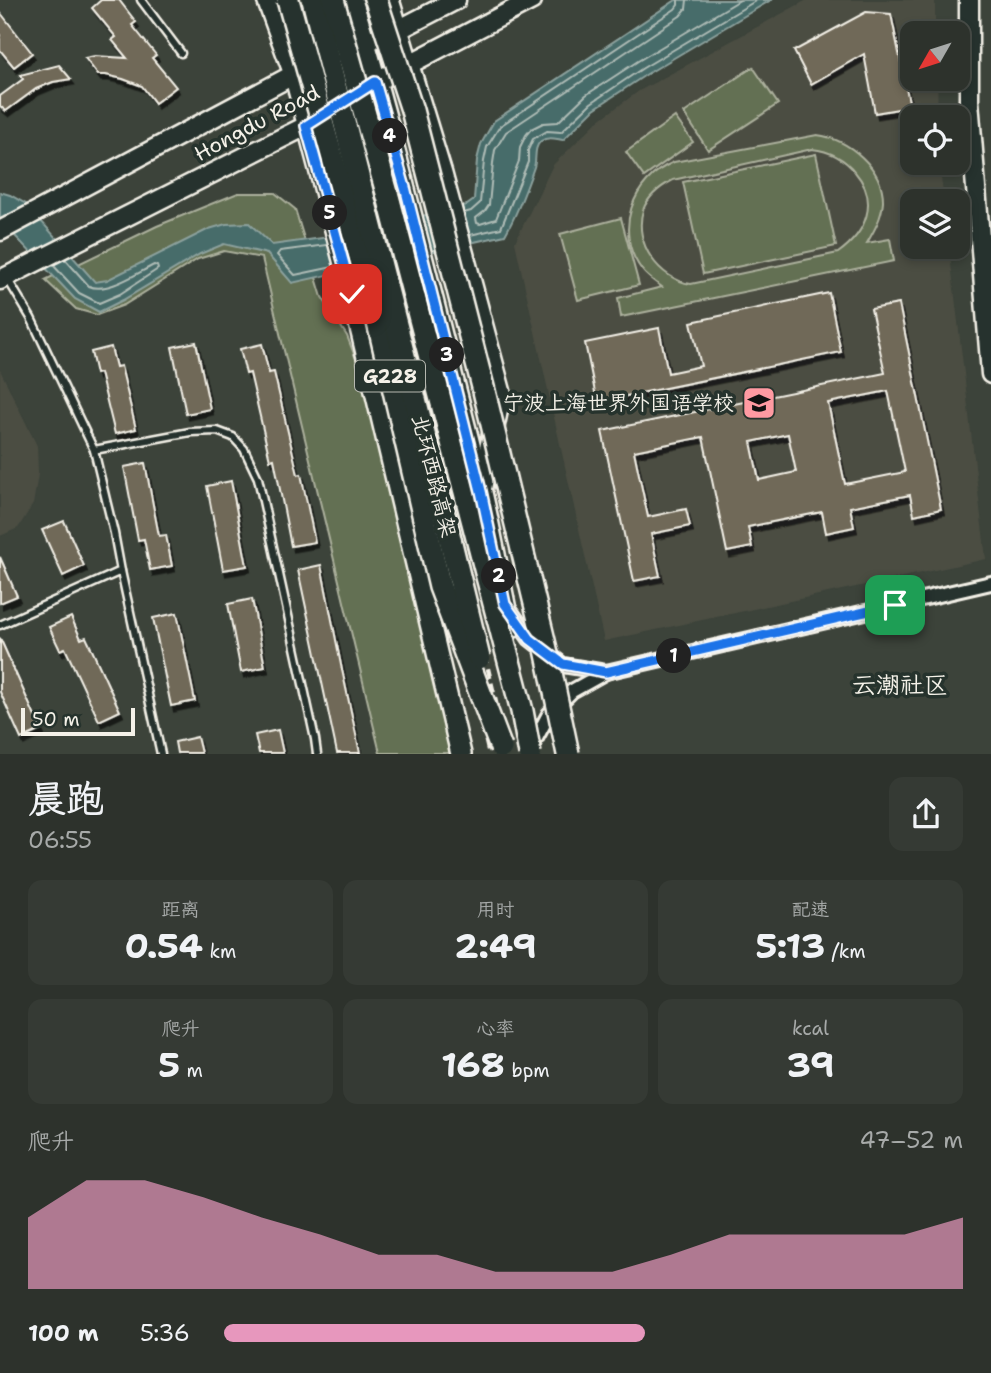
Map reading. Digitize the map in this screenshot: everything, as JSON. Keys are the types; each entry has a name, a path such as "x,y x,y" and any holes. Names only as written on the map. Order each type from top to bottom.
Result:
{"highway":[{"name":"北环西路高架","path":"288,0 377,318 440,587 501,748 313,0"},
{"name":"北环西路高架","path":"333,0 389,200 532,750"},
{"path":"376,0 412,110 484,391 546,649 568,754"}],"main road":[{"path":"267,0 294,74 352,294 461,754"},
{"path":"352,0 371,59 406,191 481,491 529,717 532,750"},
{"path":"389,0 442,174 500,393 481,491"},
{"name":"Hongdu Road","path":"0,231 294,74 365,41 398,30 456,0"},
{"name":"Hongdu Road","path":"9,275 306,126 375,82 532,0"},
{"path":"969,0 969,101 991,374"}],"street":[{"path":"532,750 549,714 572,691 606,672 991,583"},
{"path":"505,604 530,639 563,664 606,672"}],"lane":[{"path":"141,0 181,53"},
{"path":"9,275 94,450 161,754"},
{"path":"94,450 190,432 217,431 233,437 244,449 258,478 316,739 317,754"},
{"path":"0,625 121,572"}],"shaded area":[{"name":"宁波上海世界外国语学校","path":"807,0 935,0 935,21 900,21 900,91 937,91 938,105 900,105 900,175 941,175 942,189 900,189 900,259 950,259 986,559 604,641 515,242 553,165 598,121 639,91"},
{"path":"0,370 37,446 38,474 33,504 18,528 0,536"}],"green space":[{"path":"753,67 778,104 708,150 684,113"},
{"path":"675,117 693,142 644,177 626,152"},
{"path":"817,135 841,142 862,157 877,178 883,202 877,224 867,243 890,239 894,261 621,317 618,298 662,287 644,273 633,255 628,224 631,208 647,181 674,162","holes":["812,149 831,153 846,163 863,183 867,194 868,205 862,226 856,236 838,253 691,284 679,281 659,267 645,247 641,222 645,205 651,196 673,180"]},
{"path":"816,154 836,246 703,274 683,182"},
{"path":"238,193 275,193 295,209 322,297 347,336 366,385 425,630 451,753 380,753 262,258 224,251 198,259 124,305 97,315 76,309 45,280 157,226"},
{"path":"621,218 639,285 578,300 560,234"}],"water":[{"path":"676,0 771,0 594,109 563,140 549,138 541,141 537,147 534,167 505,235 292,283 267,254 224,244 200,254 99,312 75,299 0,220 0,192 26,204 95,282 107,280 209,229 226,224 249,223 272,245 344,235 467,205 474,200 481,144 494,121"}],"building":[{"path":"101,0 119,0 136,22 132,25 156,55 152,58 176,87 155,103 142,86 123,79 98,75 85,58 127,58 112,40 116,37 92,8"},
{"path":"0,12 32,53 14,67 0,50"},
{"path":"866,12 891,14 900,58 900,91 907,91 910,105 900,105 900,109 875,113 864,54 811,84 794,51"},
{"path":"59,65 71,79 36,89 6,111 0,106 0,96 23,79 20,75"},
{"path":"829,293 841,352 597,402 585,343 659,328 668,373 701,366 691,322"},
{"path":"899,304 941,509 914,515 910,495 850,507 854,527 826,533 822,512 748,527 752,547 727,552 703,437 634,451 648,517 686,509 690,526 651,534 660,576 634,581 602,431 885,373 871,309","holes":["888,391 905,472 845,484 828,403","788,434 796,472 759,480 751,442"]},
{"path":"196,342 210,409 186,414 172,347"},
{"path":"262,344 269,373 274,372 298,475 301,474 315,542 291,546 274,459 270,460 250,373 246,374 240,349"},
{"path":"111,347 116,367 121,366 136,429 115,434 100,373 96,374 91,352"},
{"path":"145,463 159,536 166,535 172,566 150,570 144,539 138,540 124,467"},
{"path":"231,481 247,566 223,570 207,486"},
{"path":"64,521 84,566 63,576 42,530"},
{"path":"0,557 17,596 0,603"},
{"path":"321,565 360,753 337,753 298,570"},
{"path":"252,599 265,667 241,672 228,604"},
{"path":"177,613 195,701 171,706 153,618"},
{"path":"71,617 81,639 86,637 120,711 99,721 65,648 60,650 49,627"},
{"path":"0,638 41,730 21,739 0,692"},
{"path":"278,730 283,753 259,753 255,735"},
{"path":"197,737 201,753 177,753 175,742"}],"railway":[{"path":"294,0 418,459 489,754"},
{"path":"316,0 437,451 508,754"}],"place":[{"name":"宁波上海世界外国语学校","path":"759,403"}],"district":[{"name":"云潮社区","path":"900,685"}],"route":[{"path":"352,294 306,126 375,82 406,191 481,491 505,604 530,639 563,664 606,672 895,605"}]}
